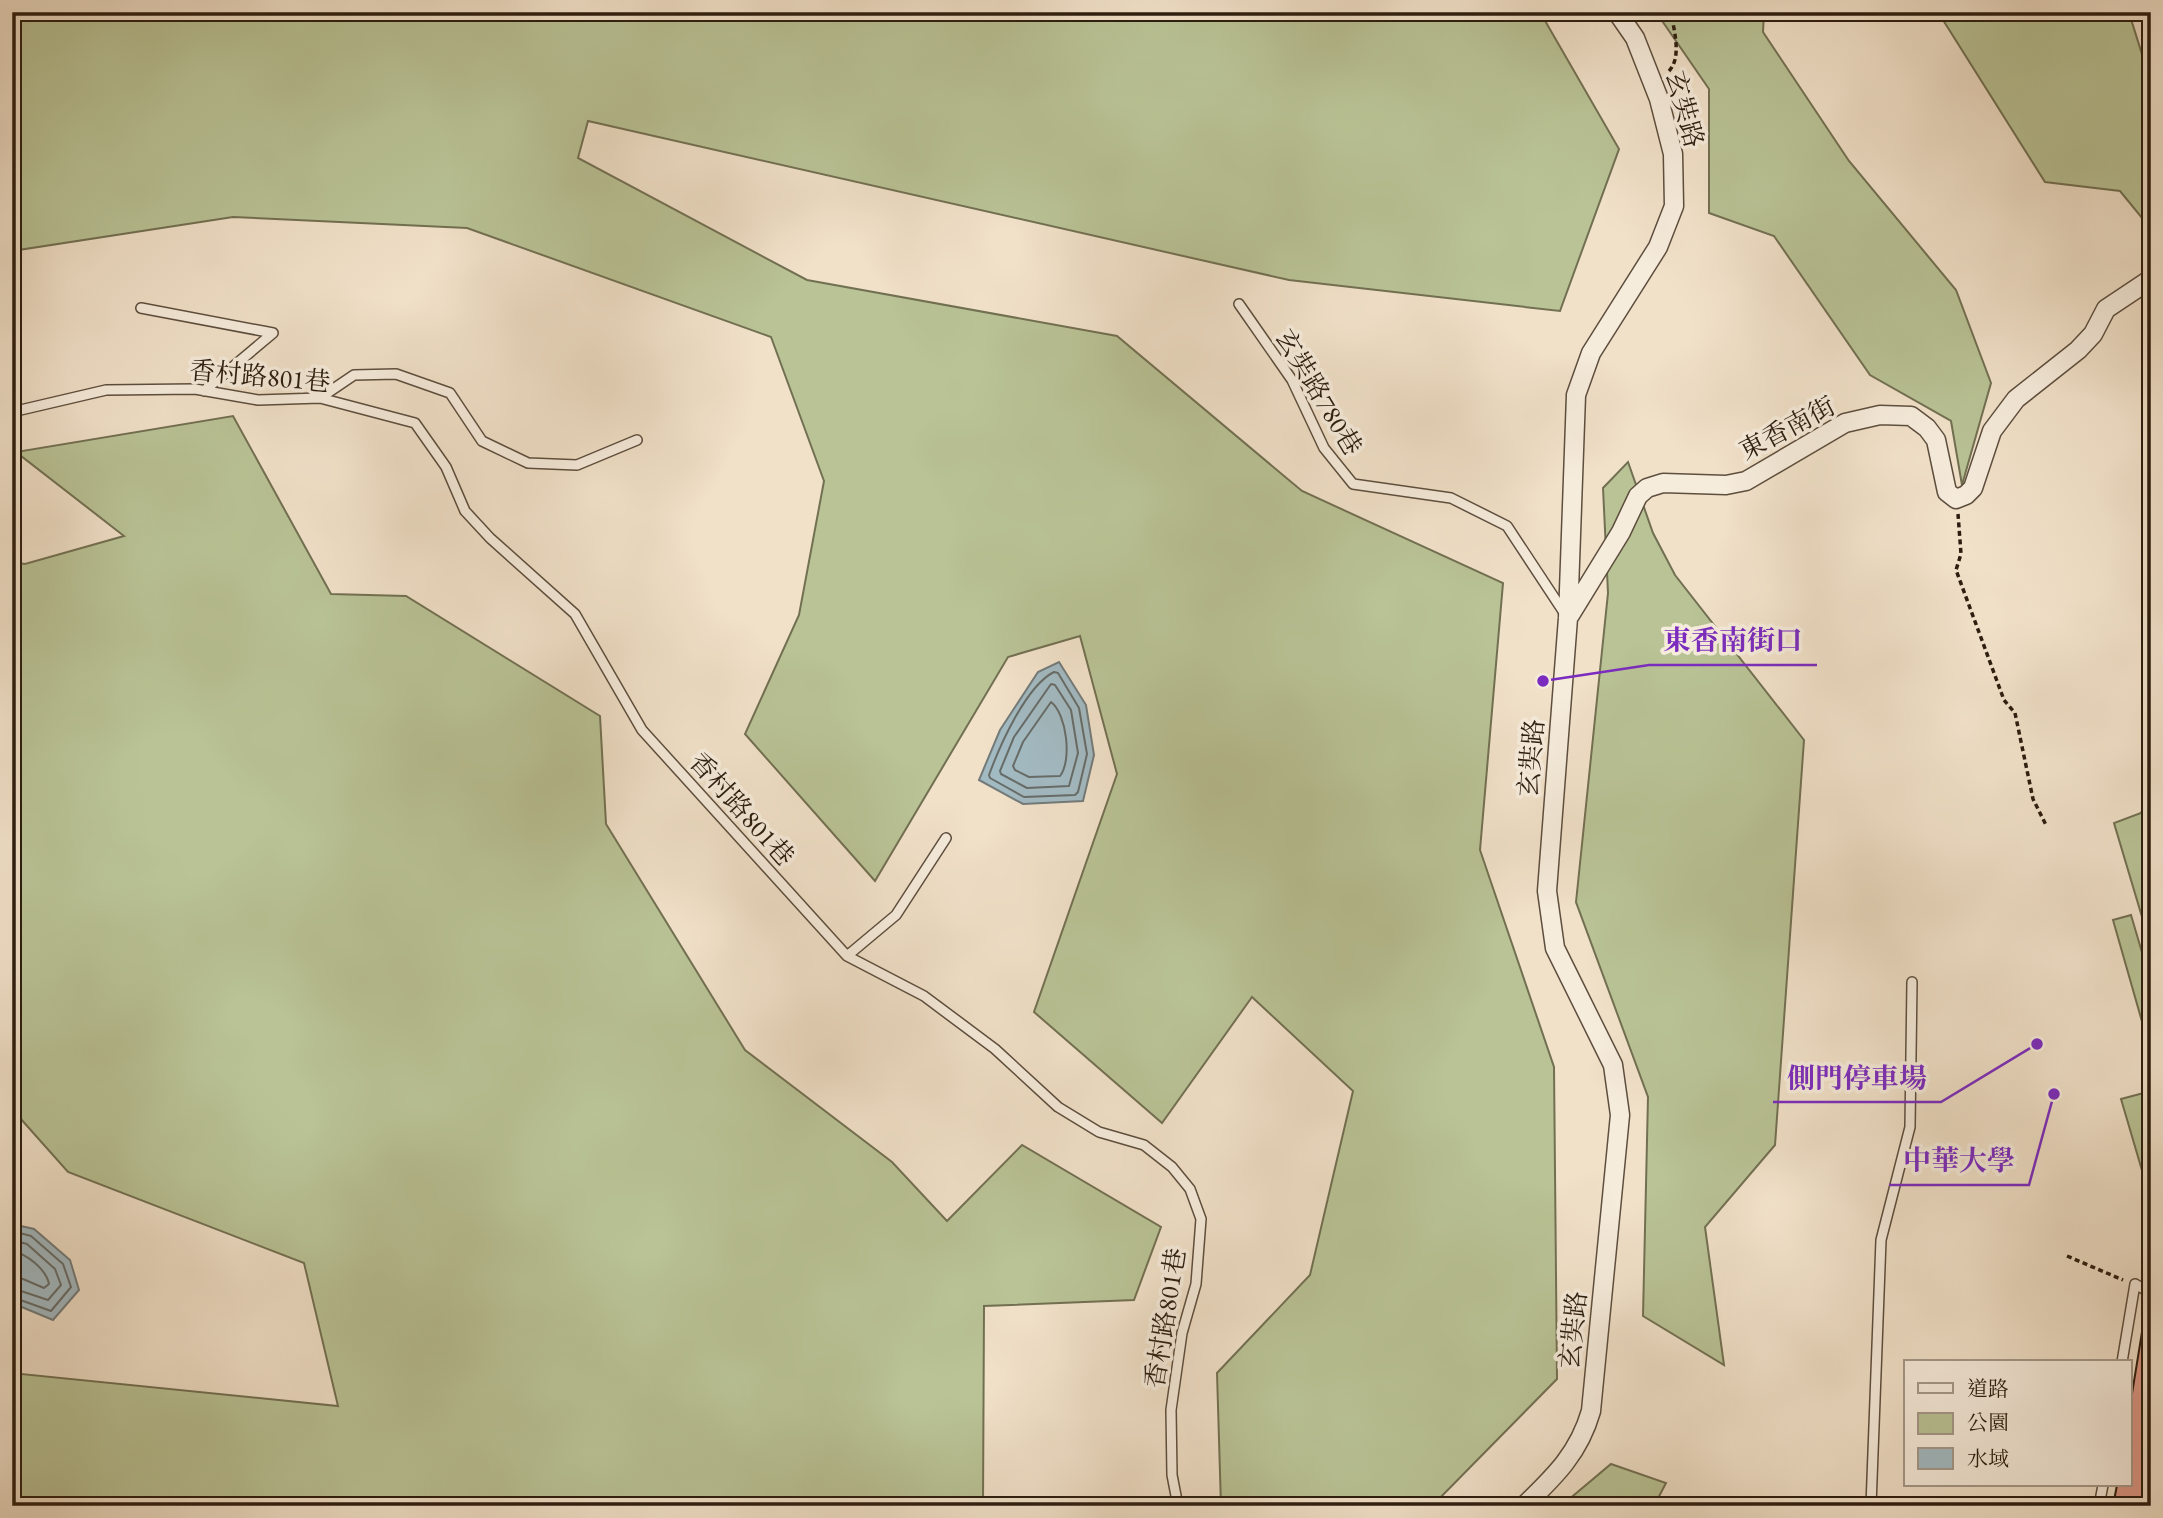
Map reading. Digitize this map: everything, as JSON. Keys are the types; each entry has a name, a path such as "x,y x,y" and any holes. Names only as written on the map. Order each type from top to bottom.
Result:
{"street":[{"name":"玄奘路","path":"1524,1506 1560,1471 1584,1435 1591,1411 1620,1115 1613,1065 1555,948 1546,891 1568,618 1576,394 1591,354 1658,247 1674,206 1673,154 1652,82 1635,38 1616,12"},
{"path":"1956,499 1973,488 1992,431 2017,399 2078,350 2093,334 2106,309 2151,279"},
{"name":"東香南街","path":"1568,618 1621,532 1638,496 1647,488 1663,483 1726,485 1746,481 1845,424 1880,415 1911,416 1927,428 1936,440 1947,492 1956,499"}],"lane":[{"name":"玄奘路780巷","path":"1239,304 1292,380 1324,448 1353,484 1451,498 1507,526 1568,618"},
{"path":"141,308 273,333 204,391"},
{"path":"320,398 354,375 396,374 450,393 482,441 528,463 577,465 637,440"},
{"name":"香村路801巷","path":"12,412 106,390 204,391 258,400 320,398 415,423 446,467 466,511 490,538 575,614 642,730 847,956 923,996 995,1049 1058,1107 1099,1132 1144,1145 1171,1167 1190,1189 1201,1219 1196,1284 1182,1334 1171,1410 1172,1475 1178,1506"},
{"path":"847,956 896,915 946,838"},
{"path":"1871,1506 1881,1240 1910,1126 1912,982"},
{"path":"2122,1360 2135,1284 2151,1293"},
{"path":"2099,1506 2103,1486"}],"path":[{"path":"1652,82 1672,69 1677,56 1671,12"},
{"path":"1956,499 1961,554 1956,570 2004,700 2015,713 2033,799 2046,825"},
{"path":"2067,1256 2135,1284"}],"green space":[{"path":"12,12 1540,12 1619,149 1560,311 1289,280 588,121 578,158 807,280 1117,336 1302,491 1503,583 1480,850 1554,1067 1557,1379 1432,1506 1221,1506 1217,1373 1310,1275 1353,1091 1252,997 1162,1123 1034,1012 1117,774 1080,636 1008,657 875,881 745,734 799,615 824,481 771,337 467,228 233,217 12,251"},
{"path":"1656,12 1764,12 1763,32 1849,161 1956,290 1991,383 1962,485 1951,421 1870,375 1774,236 1709,213 1709,89"},
{"path":"1938,12 2135,12 2131,19 2151,83 2151,229 2120,191 2045,182"},
{"path":"233,416 331,594 406,596 600,716 606,824 745,1050 892,1162 947,1221 1022,1145 1161,1227 1134,1300 984,1306 983,1506 12,1506 12,1373 338,1406 304,1263 68,1172 12,1109 12,562 25,564 124,536 16,452"},
{"path":"1628,462 1653,533 1675,575 1804,740 1775,1145 1705,1227 1724,1365 1643,1316 1648,1097 1576,902 1608,593 1603,488"},
{"path":"2151,794 2151,947 2114,823 2141,813"},
{"path":"2131,915 2151,983 2151,1053 2113,920"},
{"path":"2151,1091 2151,1201 2121,1099"},
{"path":"1611,1464 1666,1483 1654,1506 1561,1506"}],"water":[{"path":"1059,662 1086,705 1094,755 1083,801 1023,804 979,780 1000,730 1038,672"},
{"path":"12,1224 34,1229 70,1260 79,1290 53,1320 12,1303"}],"building":[{"path":"2142,1332 2151,1333 2151,1506 2113,1506 2117,1486 2132,1486 2132,1394"}],"place":[{"name":"東香南街口","path":"1543,681"},
{"name":"側門停車場","path":"2037,1044"},
{"name":"中華大學","path":"2054,1094"}]}
